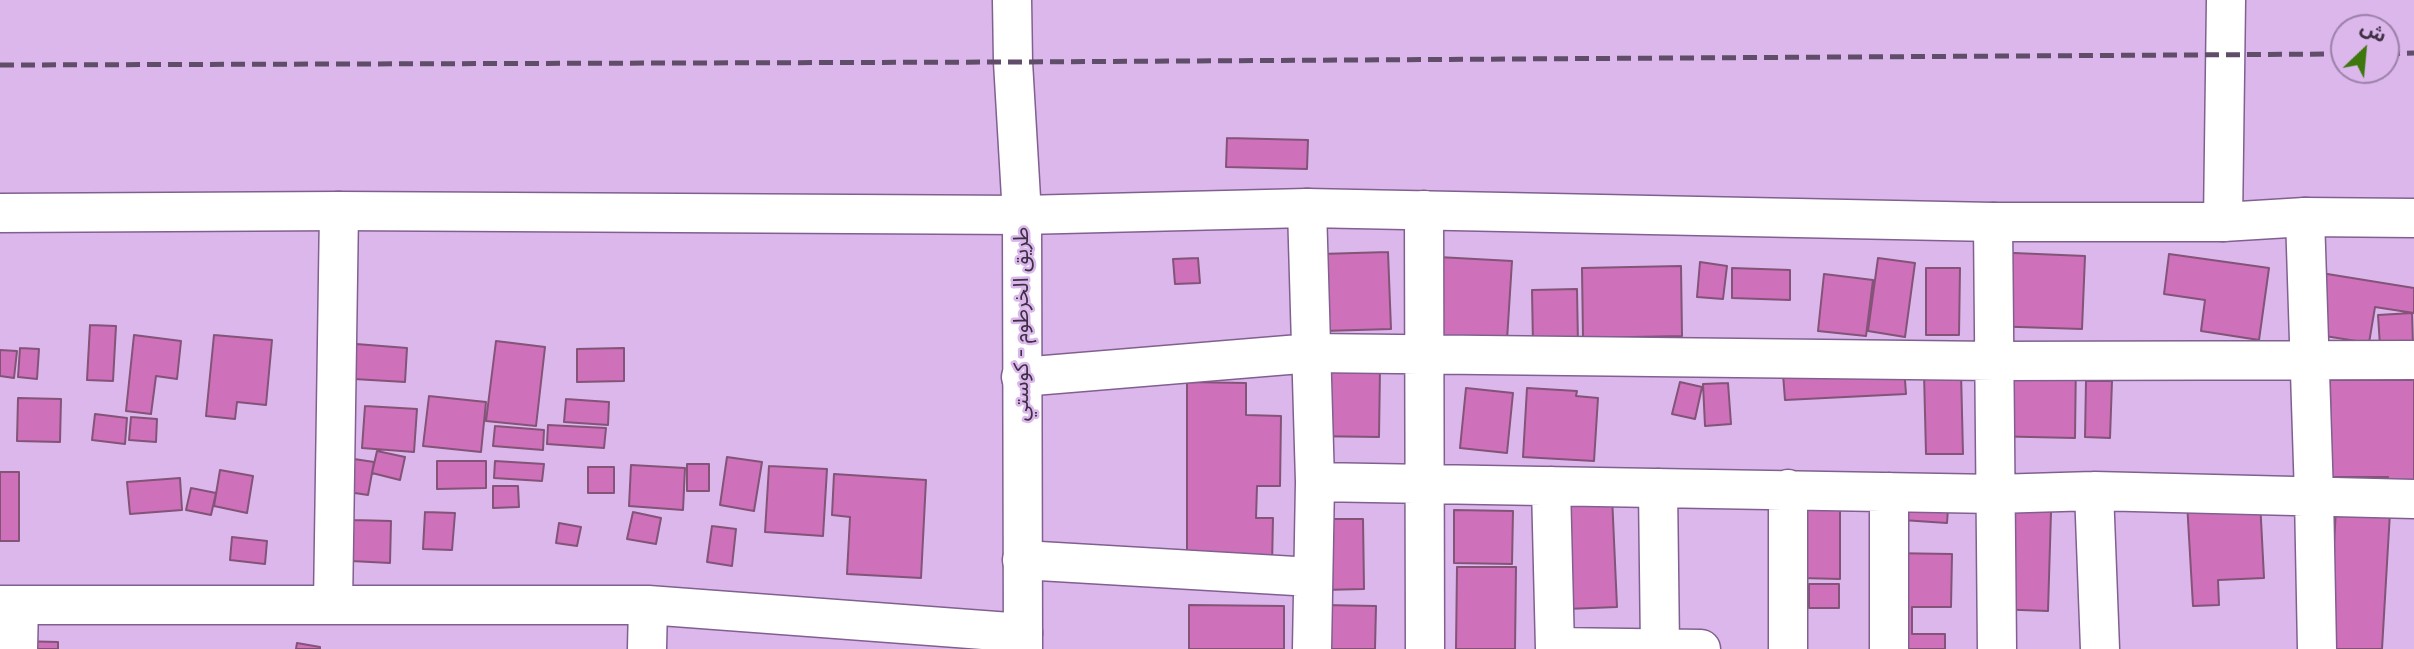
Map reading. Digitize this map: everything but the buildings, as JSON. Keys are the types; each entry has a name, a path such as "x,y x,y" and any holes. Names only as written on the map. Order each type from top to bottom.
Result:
{"main road":[{"name":"طريق الخرطوم - كوستي","path":"1012,0 1022,215 1023,641"},
{"path":"2223,222 2226,0"},
{"path":"1307,208 1315,482 1312,649"},
{"path":"0,213 340,211 1022,215 1307,208 1993,222 2223,222 2305,217 2414,218"},
{"path":"1424,210 1426,649"},
{"path":"333,605 340,211"},
{"path":"2305,217 2317,649"},
{"path":"1993,222 1997,649"},
{"path":"1021,377 1311,353 1994,361 2414,360"},
{"path":"1315,482 1995,494 2094,491 2414,499"},
{"path":"1550,486 1555,648 1701,649"},
{"path":"1658,488 1660,648"},
{"path":"1788,489 1788,649"},
{"path":"2094,491 2100,649"},
{"path":"1889,492 1889,649"},
{"path":"1022,560 1312,577"},
{"path":"18,649 9,605 648,605 1023,641"},
{"path":"647,649 648,605"}],"railway":[{"path":"2400,54 2414,53"},
{"path":"0,65 2330,54"}]}
